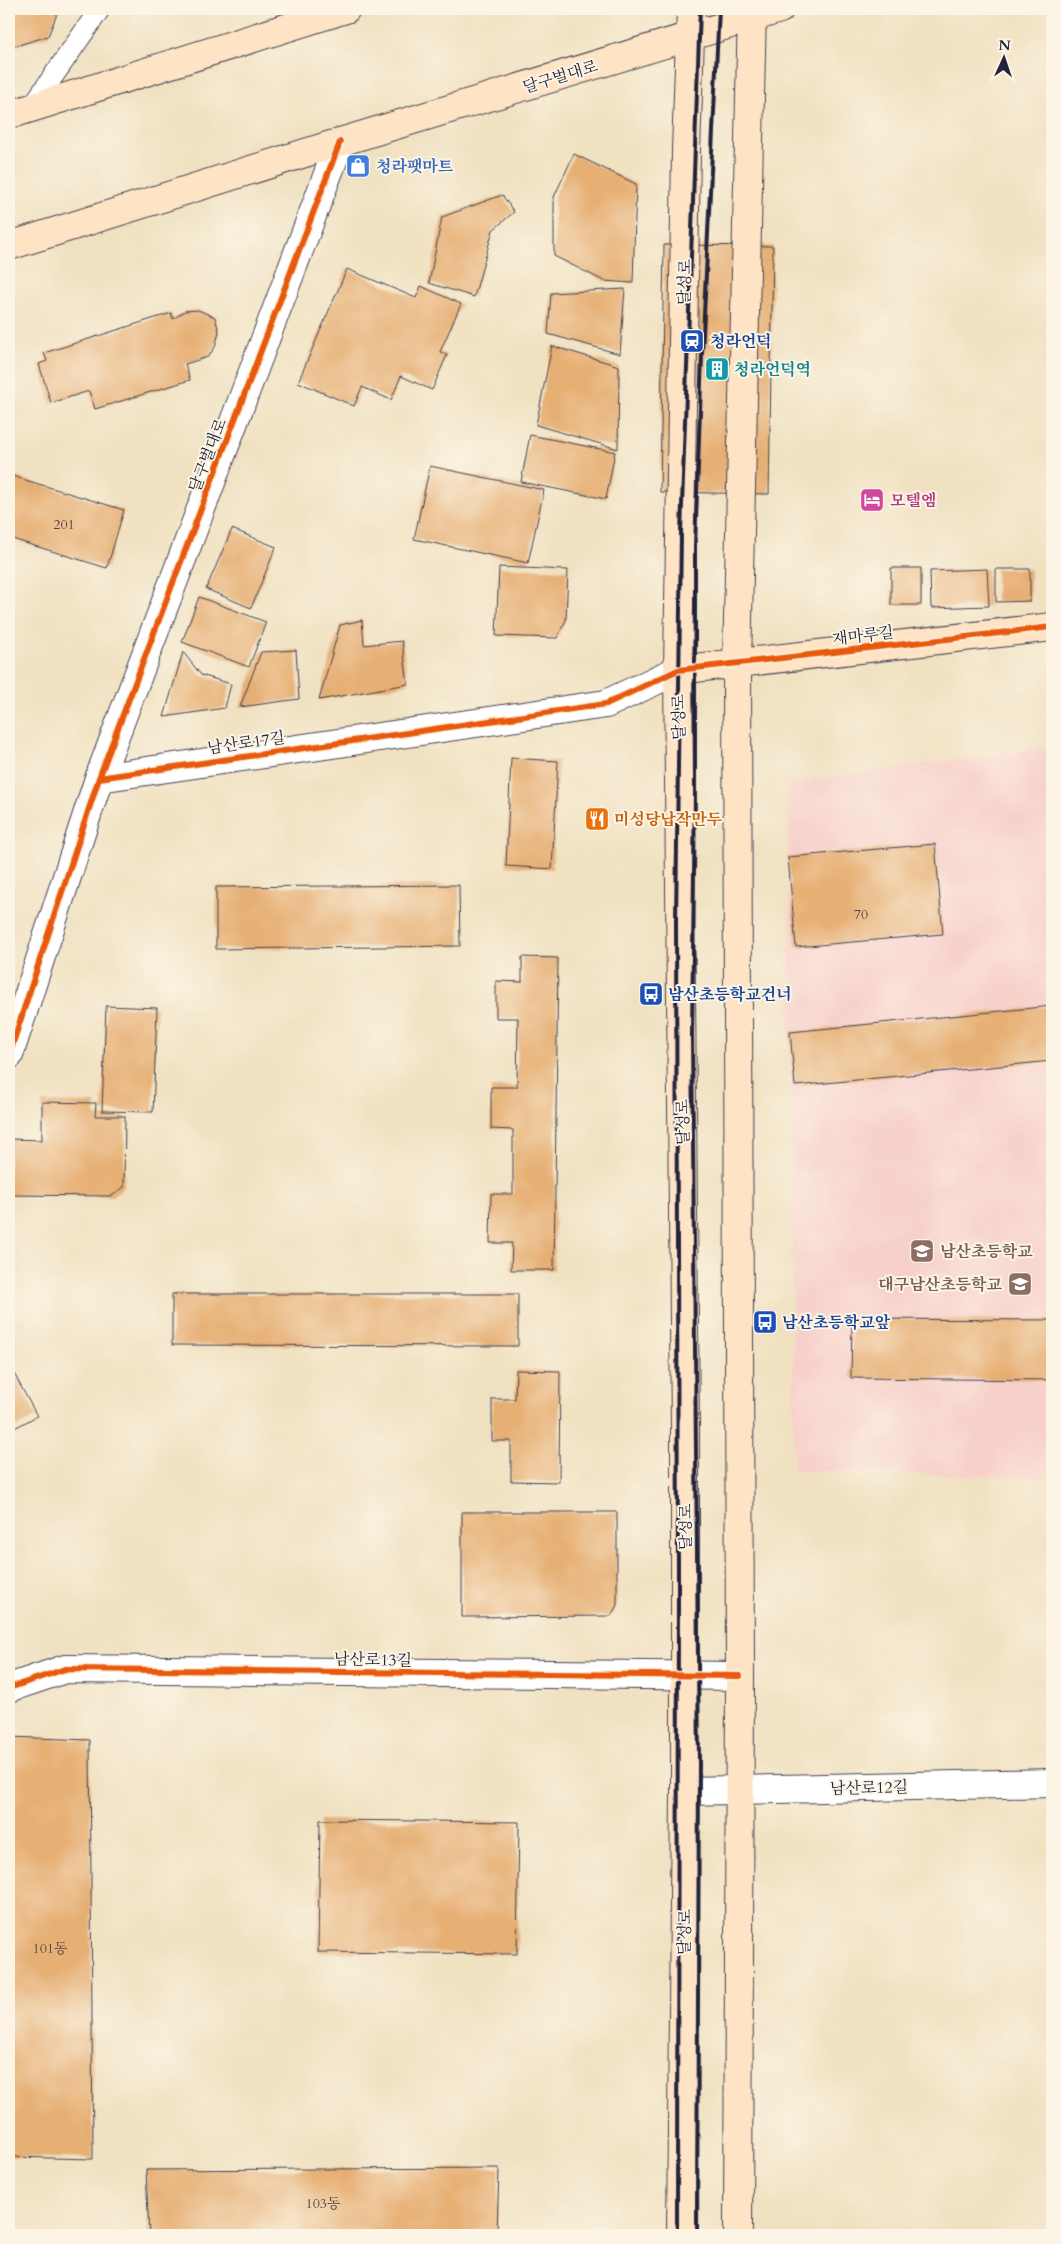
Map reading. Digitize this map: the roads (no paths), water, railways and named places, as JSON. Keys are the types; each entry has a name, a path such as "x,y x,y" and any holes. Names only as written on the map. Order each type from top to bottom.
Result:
{"main road":[{"path":"20,112 346,9"},
{"name":"달성로","path":"681,2235 685,1791 685,1429 678,670 686,161 691,9"},
{"name":"달구벌대로","path":"9,246 340,142 691,36 751,13 780,9"},
{"path":"738,2235 740,1676 737,663 751,13"},
{"name":"재마루길","path":"678,670 1052,627"}],"street":[{"name":"달구벌대로","path":"99,778 340,142"},
{"name":"남산로17길","path":"99,778 606,704 678,670"},
{"path":"9,1055 99,778"},
{"name":"남산로13길","path":"9,1688 65,1669 740,1676"},
{"name":"남산로12길","path":"685,1791 1052,1783"}],"lane":[{"path":"20,112 100,9"}],"railway":[{"path":"677,2235 678,1577 676,921 681,532 700,9"},
{"path":"697,2235 699,1763 692,1034 695,792 695,547 702,355 719,9"}],"place":[{"name":"청라팻마트","path":"358,166"},
{"name":"청라언덕","path":"692,341"},
{"name":"청라언덕역","path":"717,369"},
{"name":"모텔엠","path":"872,500"},
{"name":"미성당납작만두","path":"597,819"},
{"name":"남산초등학교건너","path":"651,994"},
{"name":"남산초등학교","path":"922,1251"},
{"name":"대구남산초등학교","path":"1020,1284"},
{"name":"남산초등학교앞","path":"765,1322"}]}
